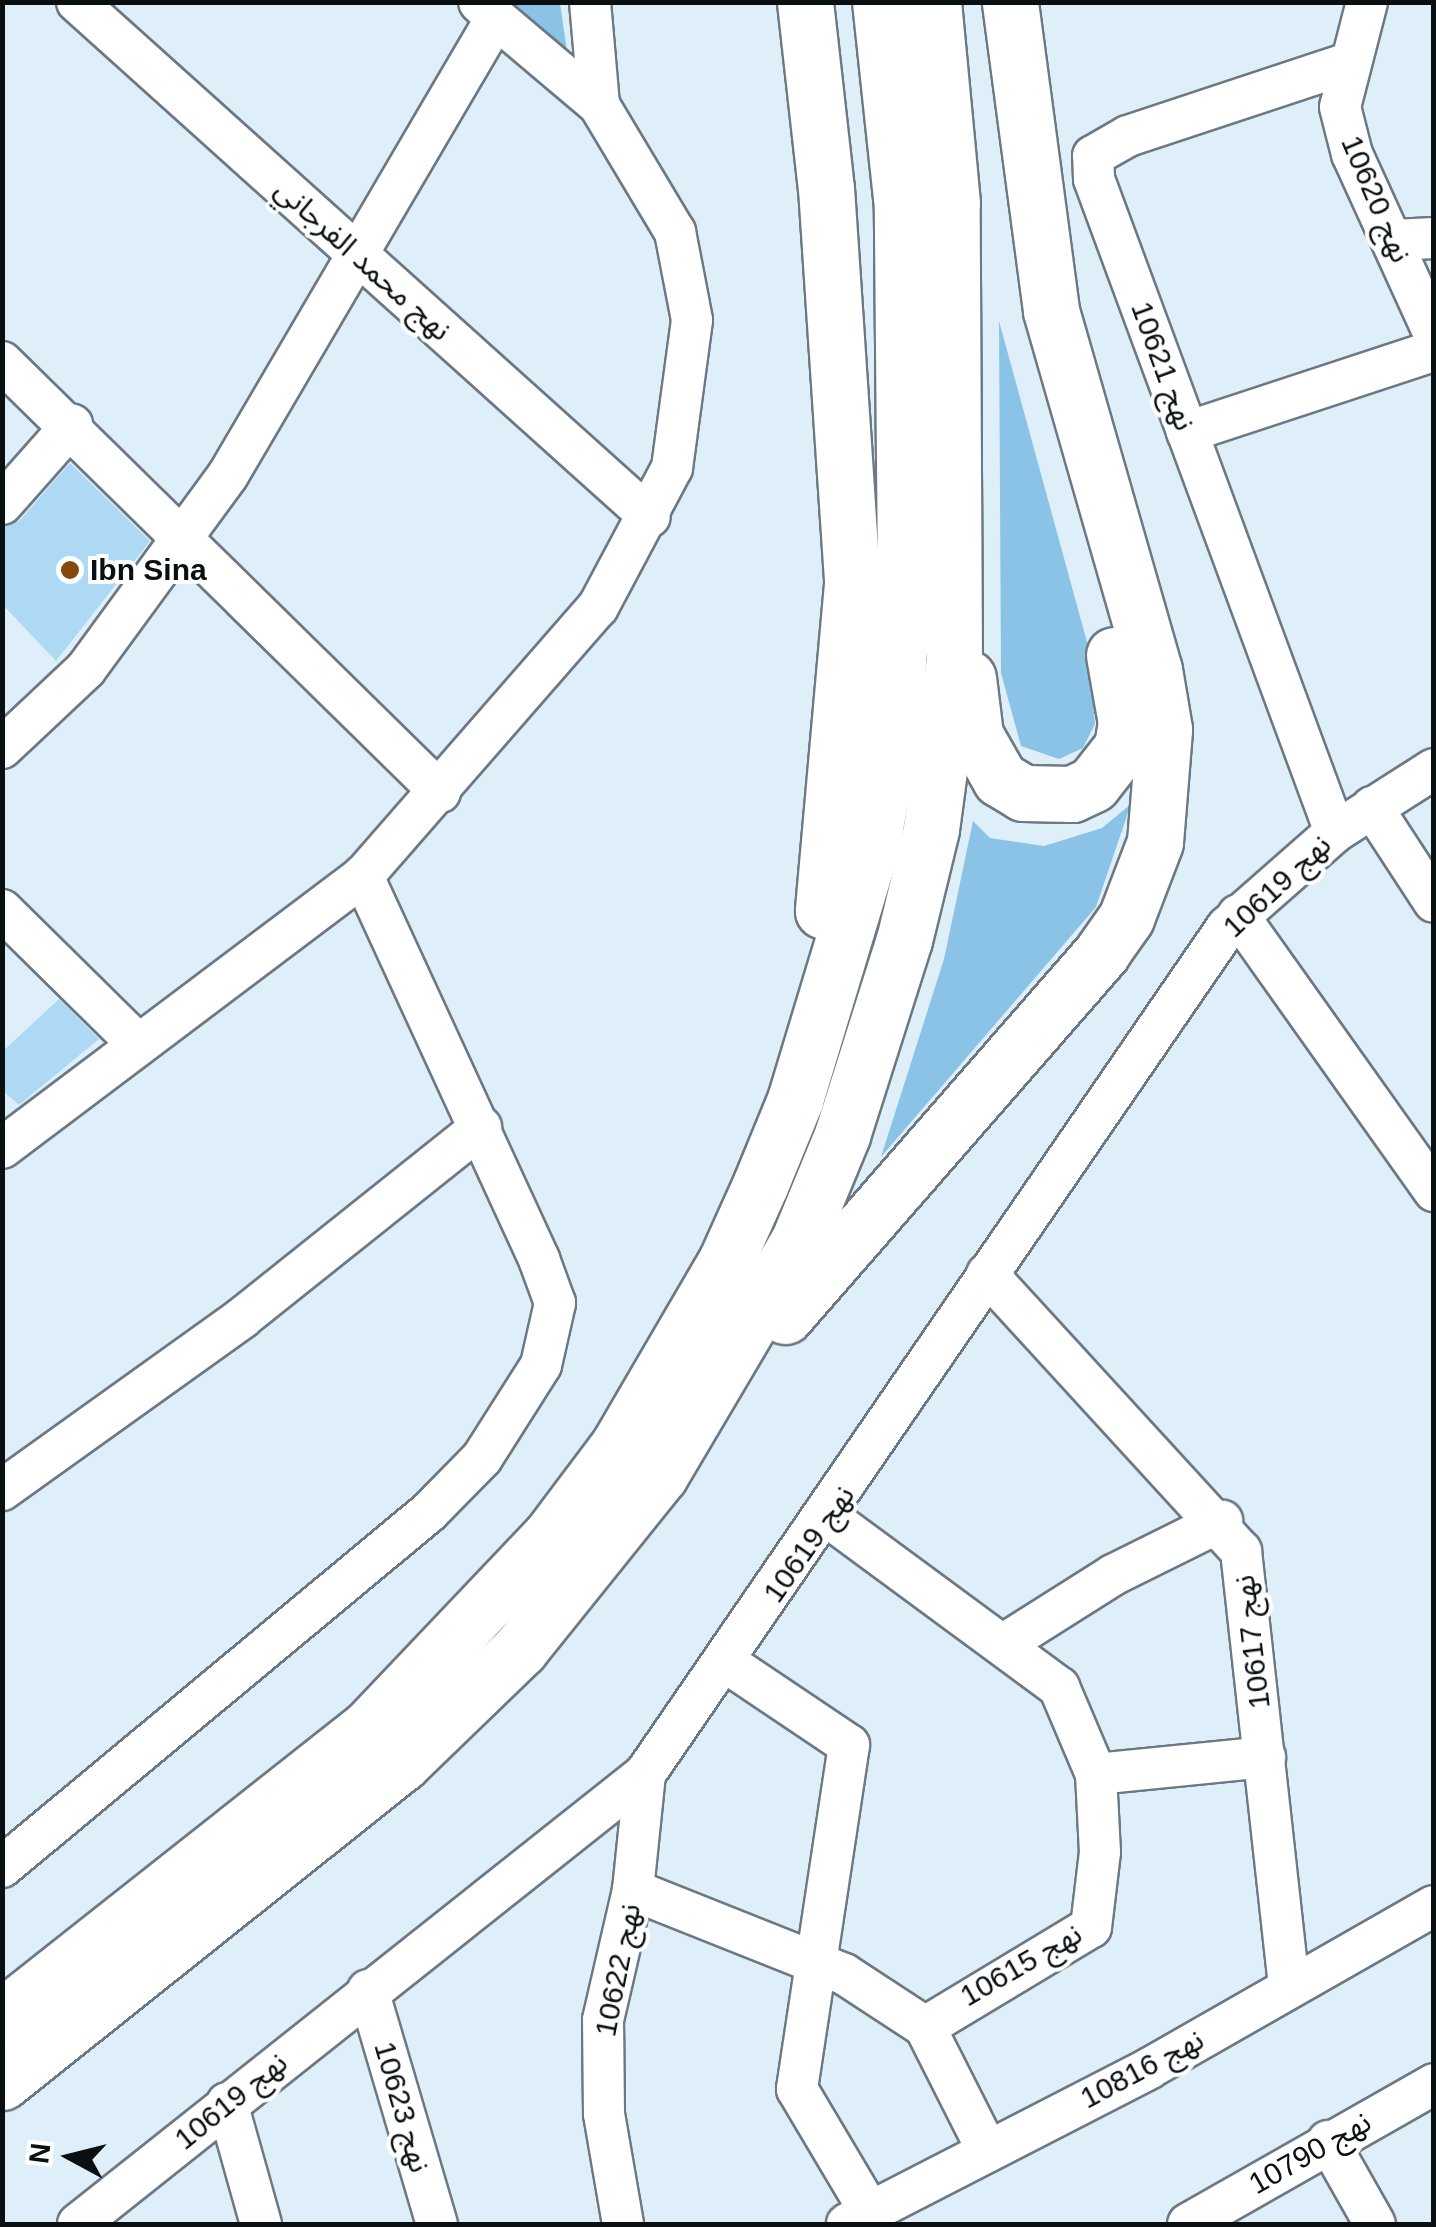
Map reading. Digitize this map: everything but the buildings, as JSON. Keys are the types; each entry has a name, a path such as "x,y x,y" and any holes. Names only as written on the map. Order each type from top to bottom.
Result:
{"highway":[{"path":"776,2 826,188"},
{"path":"795,1100 835,830 852,584 826,188 805,2"},
{"path":"2,2016 370,1726 552,1534 618,1446 726,1261 795,1100 872,845 893,725 905,575 902,207 880,2"},
{"path":"660,1475 758,1317 842,1135 931,829 958,588 952,203 933,2"},
{"path":"958,588 984,759 1023,792 1048,797 1093,784 1122,747 1123,698 1013,284 980,2"},
{"path":"2,2082 402,1764 520,1649 879,1202 1102,952 1126,918 1156,842 1164,729 1154,670 1050,310 1010,2"}],"street":[{"name":"نهج محمد الفرجاني","path":"77,2 650,517"},
{"path":"590,2 599,104"},
{"name":"نهج 10620","path":"1367,2 1340,107 1434,334"},
{"path":"2,748 86,670 181,542 361,259 488,10 599,104 675,232 692,320 672,468 650,517 586,623 363,876 2,1148"},
{"name":"نهج 10621","path":"1335,832 1094,180 1093,156 1128,136 1349,63"},
{"path":"1393,240 1434,238"},
{"path":"1187,432 1434,351"},
{"path":"2,362 72,425 181,542 440,792"},
{"path":"2,504 72,425"},
{"name":"نهج 10619","path":"78,2224 368,1990 645,1774 828,1518 988,1274 1238,916 1335,832 1434,769"},
{"path":"1372,807 1434,902"},
{"path":"2,1867 429,1512 482,1458 541,1365 555,1303 481,1127 363,876"},
{"path":"2,910 139,1045"},
{"path":"1238,916 1426,1164"},
{"path":"2,1490 242,1318 481,1127"},
{"name":"نهج 10617","path":"988,1274 1222,1521 1241,1551 1289,1987"},
{"name":"نهج 10615","path":"828,1518 1059,1687 1096,1774 1100,1852 1090,1927 925,2026"},
{"path":"1004,1644 1113,1575 1222,1521"},
{"path":"726,1663 849,1745 812,1962 798,2098 858,2218"},
{"path":"1096,1774 1266,1758"},
{"name":"نهج 10622","path":"623,2224 604,2114 603,2020 633,1890 645,1774"},
{"path":"633,1890 869,1987 925,2026 987,2150"},
{"name":"نهج 10816","path":"858,2218 1434,1906"},
{"name":"نهج 10623","path":"368,1990 437,2224"},
{"name":"نهج 10790","path":"1188,2224 1434,2084"},
{"path":"227,2103 261,2224"},
{"path":"1328,2141 1375,2224"}],"shaded area":[{"path":"505,3 560,3 569,65"},
{"path":"999,321 1087,642 1095,724 1083,748 1059,759 1021,746 1001,673"},
{"path":"1131,804 1096,907 881,1157 944,959 973,821 990,838 1044,846 1102,828"}],"place":[{"name":"Ibn Sina","path":"70,570"}]}
